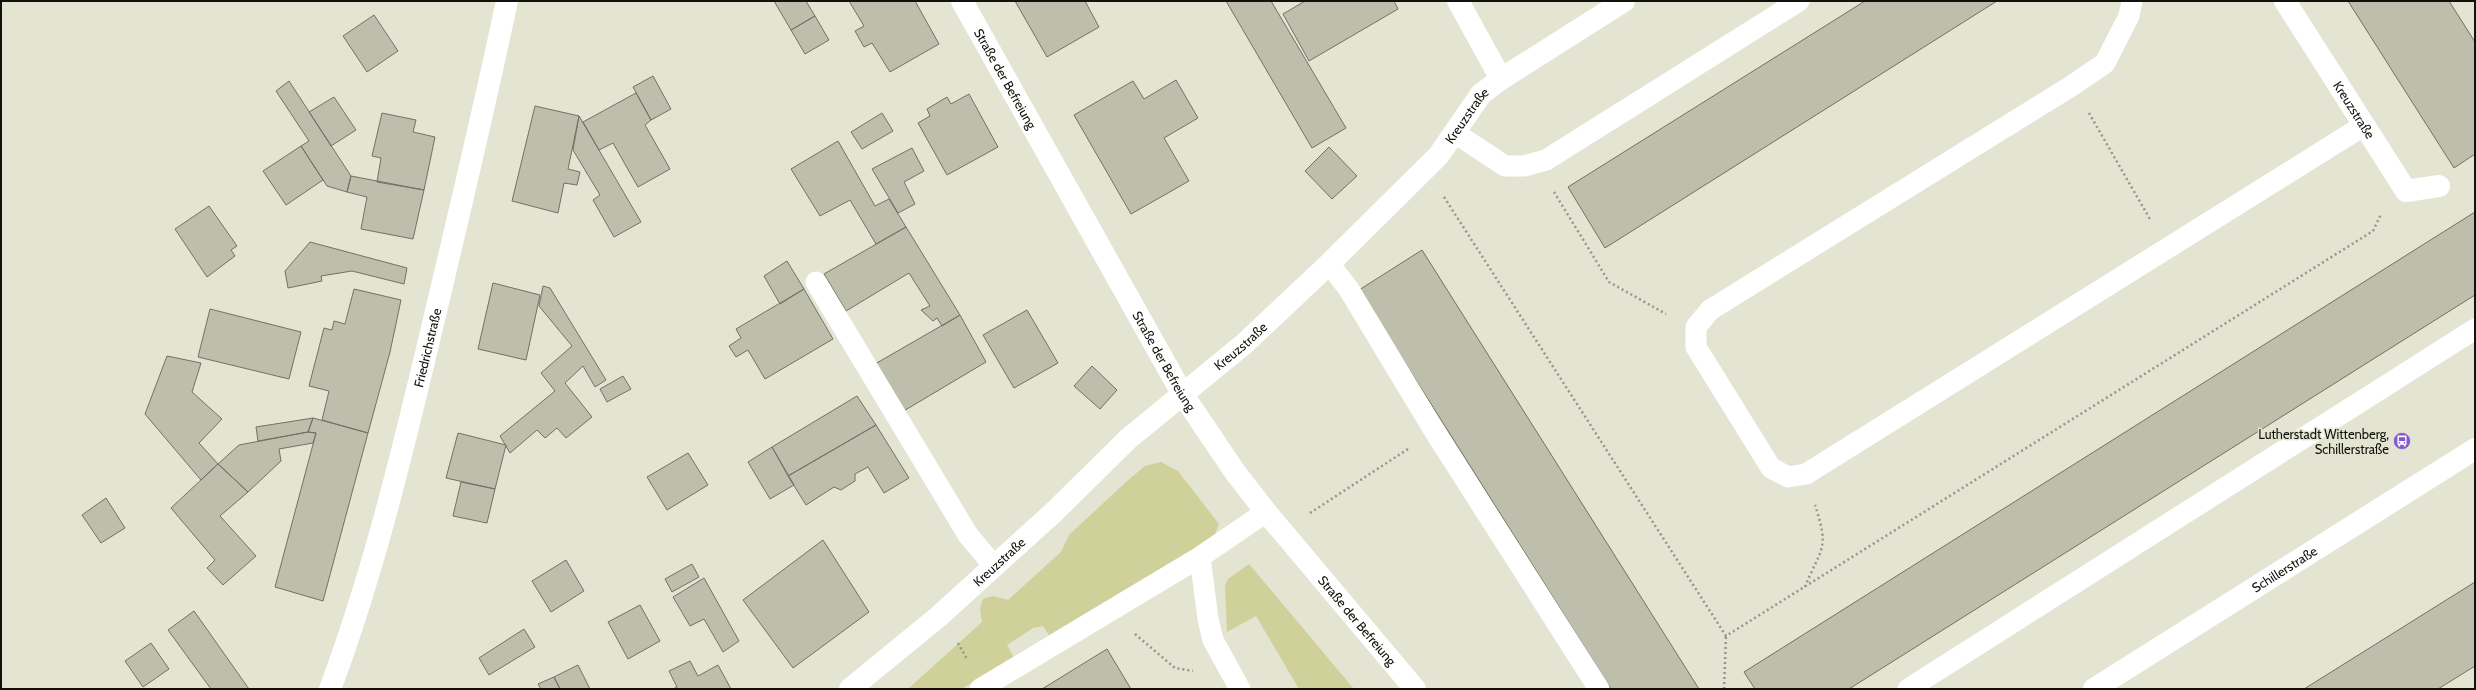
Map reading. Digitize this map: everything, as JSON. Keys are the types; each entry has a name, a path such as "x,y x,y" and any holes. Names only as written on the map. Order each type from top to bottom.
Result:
{"street":[{"name":"Friedrichstraße","path":"330,689 360,602 406,436 481,120 507,1"},
{"name":"Straße der Befreiung","path":"962,1 1183,395 1235,472 1266,512 1415,689"},
{"path":"1458,1 1501,79"},
{"name":"Kreuzstraße","path":"850,689 926,627 1055,511 1128,440 1244,344 1329,264 1439,155 1481,94 1501,79 1624,1"},
{"name":"Kreuzstraße","path":"2285,1 2363,126 2406,191 2439,186"},
{"name":"Schillerstraße","path":"2099,688 2475,448"}],"lane":[{"path":"1455,133 1505,166 1524,166 1546,160 1799,1"},
{"path":"2132,1 2129,16 2105,63 2073,85 1710,310 1696,327 1696,347 1771,468 1788,477 1806,474 2363,126"},
{"path":"1329,264 1348,288 1435,432 1599,689"},
{"path":"816,282 968,535 994,566"},
{"path":"1908,689 2475,329"},
{"path":"980,689 1200,557 1266,512"},
{"path":"1200,557 1208,619 1213,640 1240,689"}],"path":[{"path":"2073,85 2167,249"},
{"path":"1535,163 1609,282 1681,322 1696,327"},
{"path":"1333,498 1435,432"},
{"path":"1805,587 1822,552 1825,536 1806,474"},
{"path":"1110,611 1175,668 1197,671 1224,661"},
{"path":"1724,689 1726,636"}],"green space":[{"path":"1161,462 1178,471 1219,524 1214,537 1049,635 1043,626 1033,628 1007,645 1014,658 961,689 908,689 982,622 980,608 983,599 993,596 1008,600 1061,552 1069,535 1126,482 1145,466"},
{"path":"1249,564 1354,689 1299,689 1256,616 1227,632 1225,586 1228,579"}],"building":[{"path":"774,1 806,1 815,16 791,30"},
{"path":"849,1 915,1 939,44 890,72 872,43 864,47 855,31 864,26"},
{"path":"1015,1 1085,1 1099,27 1047,57"},
{"path":"1226,1 1271,1 1346,128 1312,148"},
{"path":"1305,1 1394,1 1398,9 1309,61 1283,14"},
{"path":"1865,1 1997,1 1605,248 1568,187"},
{"path":"2348,1 2449,1 2475,42 2475,154 2454,168"},
{"path":"374,15 398,51 367,72 343,36"},
{"path":"815,16 829,40 805,54 791,30"},
{"path":"653,76 671,109 651,120 633,87"},
{"path":"1176,80 1198,118 1164,138 1189,181 1131,214 1074,115 1133,81 1144,99"},
{"path":"289,81 351,176 347,192 327,186 301,146 309,141 276,91"},
{"path":"636,93 651,120 645,125 670,169 638,187 613,143 599,150 583,122"},
{"path":"969,94 998,147 947,175 918,123 930,116 927,109 947,97 951,104"},
{"path":"334,97 356,130 331,146 309,112"},
{"path":"535,106 579,116 568,169 580,172 577,185 564,183 558,213 512,201"},
{"path":"382,113 416,120 413,132 435,137 424,190 377,182 381,158 372,156"},
{"path":"882,113 893,131 862,149 851,132"},
{"path":"579,116 641,222 614,237 593,200 600,195 573,150"},
{"path":"838,141 875,206 889,199 906,227 876,244 850,200 820,216 791,169"},
{"path":"301,146 323,180 286,205 263,171"},
{"path":"1329,147 1357,176 1332,199 1305,171"},
{"path":"912,148 924,171 904,182 915,204 898,213 872,169"},
{"path":"351,176 424,190 413,239 361,229 367,197 347,192"},
{"path":"209,206 237,246 231,250 235,256 207,277 175,229"},
{"path":"2475,212 2475,295 1849,689 1755,689 1744,672"},
{"path":"906,227 960,315 942,326 937,318 933,321 921,310 930,306 909,273 846,311 824,274"},
{"path":"310,242 407,268 404,284 352,271 321,276 322,281 288,288 285,271"},
{"path":"1422,250 1699,689 1611,689 1359,290"},
{"path":"787,261 804,289 780,304 764,276"},
{"path":"493,283 540,295 526,360 478,349"},
{"path":"543,286 550,288 606,380 595,387 583,366 565,383 592,417 566,438 557,428 545,438 537,430 510,453 500,436 555,391 541,373 572,346 539,306"},
{"path":"354,289 401,300 390,352 368,433 322,420 329,391 309,386 324,328 332,330 334,321 345,324"},
{"path":"804,289 833,339 765,379 748,350 736,357 729,346 741,338 736,329"},
{"path":"210,309 301,332 289,379 198,357"},
{"path":"1027,310 1058,363 1014,388 983,335"},
{"path":"960,315 986,362 902,412 875,364"},
{"path":"167,356 201,363 192,392 222,419 199,443 218,464 201,480 145,414"},
{"path":"1092,366 1117,390 1100,409 1074,386"},
{"path":"623,376 631,389 607,402 600,389"},
{"path":"857,396 876,425 788,476 772,447"},
{"path":"313,418 308,432 258,441 256,427"},
{"path":"313,418 368,433 323,601 275,587 316,433 308,432"},
{"path":"876,425 909,478 884,493 868,467 855,474 855,481 841,490 834,487 806,505 788,476"},
{"path":"308,432 316,433 313,443 279,449 281,461 248,492 218,464 239,445"},
{"path":"458,433 506,445 495,489 446,478"},
{"path":"772,447 794,485 770,499 748,462"},
{"path":"688,453 708,485 667,510 647,477"},
{"path":"218,464 248,492 220,516 256,556 223,585 207,568 215,560 171,508"},
{"path":"461,482 495,489 487,523 453,516"},
{"path":"106,498 125,528 101,543 82,515"},
{"path":"823,540 869,612 793,668 743,600"},
{"path":"566,560 584,591 551,612 532,581"},
{"path":"692,564 699,577 672,592 665,579"},
{"path":"704,578 739,641 723,652 704,619 690,626 673,597"},
{"path":"2475,582 2475,666 2438,689 2304,689"},
{"path":"640,605 660,641 628,659 608,622"},
{"path":"194,611 249,689 211,689 168,630"},
{"path":"524,629 535,647 489,675 479,658"},
{"path":"151,643 169,669 143,687 125,661"},
{"path":"1107,649 1131,689 1042,689"},
{"path":"690,661 698,676 718,665 731,689 673,689 677,687 669,671"},
{"path":"578,665 590,689 560,689 554,677"},
{"path":"554,677 560,689 541,689 538,684"}],"place":[{"name":"Lutherstadt Wittenberg, Schillerstraße","path":"2402,441"}]}
